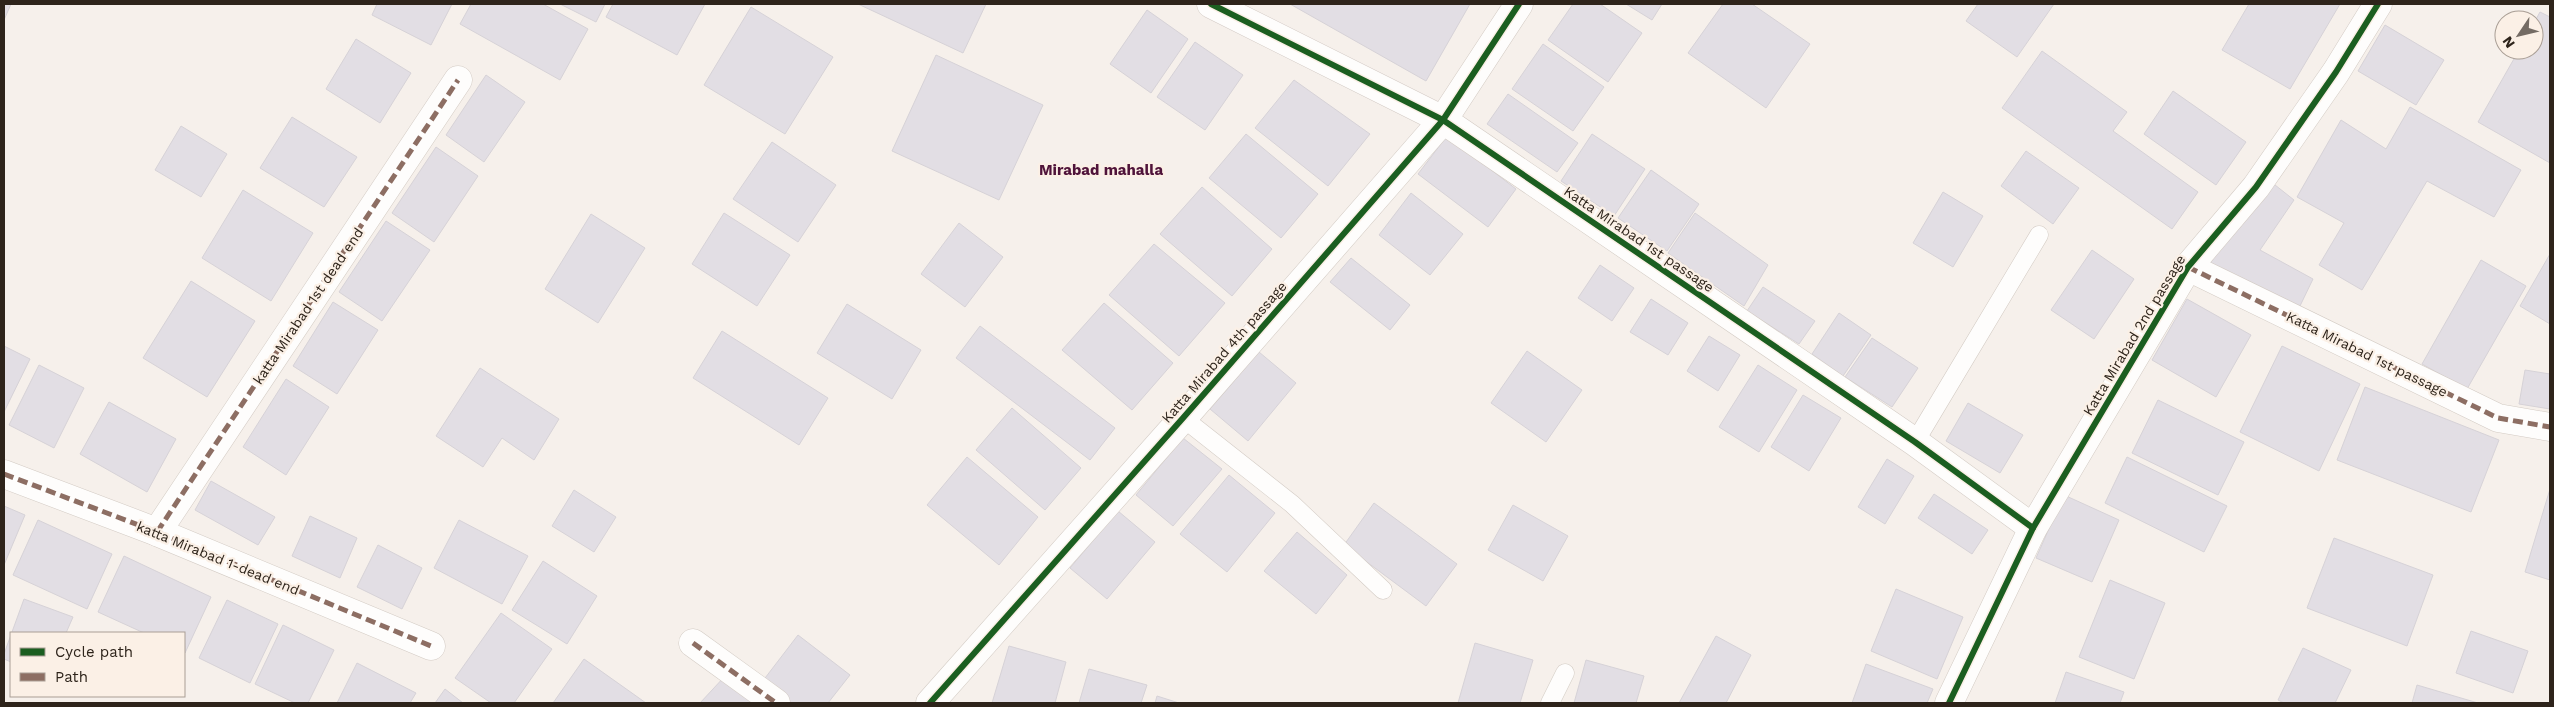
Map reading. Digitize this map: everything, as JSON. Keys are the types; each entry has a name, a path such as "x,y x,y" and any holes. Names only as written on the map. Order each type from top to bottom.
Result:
{"street":[{"name":"Katta Mirabad 1st passage","path":"1211,4 1443,120 1915,442 2033,528"},
{"name":"Katta Mirabad 4th passage","path":"930,703 1183,418 1443,120 1519,4"},
{"name":"Katta Mirabad 2nd passage","path":"1949,703 2033,528 2188,267 2256,187 2336,72 2378,4"},
{"name":"katta Mirabad 1st dead end","path":"158,532 458,80"},
{"name":"Katta Mirabad 1st passage","path":"2188,267 2498,418 2550,427"},
{"name":"katta Mirabad 1-dead end","path":"4,474 158,532 431,646"},
{"path":"693,643 776,703"}],"lane":[{"path":"1915,442 2039,235"},
{"path":"1183,418 1292,504 1383,590"},
{"path":"1550,703 1564,673"}],"building":[{"path":"4,4 11,4 4,20"},
{"path":"377,4 452,4 431,45 372,15"},
{"path":"471,4 543,4 588,29 560,80 460,24"},
{"path":"560,4 605,4 596,22"},
{"path":"613,4 705,4 677,55 606,17"},
{"path":"858,4 986,4 963,53"},
{"path":"1290,4 1470,4 1426,81"},
{"path":"1573,4 1600,4 1642,33 1608,82 1548,40"},
{"path":"1626,4 1662,4 1652,20"},
{"path":"1723,4 1752,4 1810,44 1766,108 1688,53"},
{"path":"1978,4 2054,4 2017,57 1966,21"},
{"path":"2249,4 2340,4 2290,89 2222,50"},
{"path":"751,7 833,57 785,134 704,85"},
{"path":"1147,10 1188,39 1151,93 1110,64"},
{"path":"2544,14 2550,17 2550,163 2478,122 2513,60 2544,60"},
{"path":"2385,25 2444,60 2416,105 2358,71"},
{"path":"356,39 411,73 380,123 326,89"},
{"path":"1195,42 1243,75 1205,130 1157,97"},
{"path":"1543,44 1604,87 1573,131 1512,89"},
{"path":"2042,51 2127,112 2113,131 2198,192 2172,229 2002,108"},
{"path":"936,55 1043,105 999,200 892,151"},
{"path":"486,75 525,102 484,162 446,135"},
{"path":"1294,80 1370,134 1328,186 1255,128"},
{"path":"2173,91 2246,142 2216,185 2144,134"},
{"path":"1508,94 1578,143 1557,172 1487,124"},
{"path":"2410,107 2521,170 2494,217 2427,181 2362,290 2319,265 2344,223 2297,197 2341,120 2386,149"},
{"path":"292,117 357,157 324,207 260,168"},
{"path":"181,126 227,154 201,197 155,170"},
{"path":"1246,134 1318,194 1281,238 1209,178"},
{"path":"1592,134 1645,169 1614,216 1561,181"},
{"path":"1447,136 1516,189 1488,227 1418,174"},
{"path":"772,142 836,185 798,242 733,199"},
{"path":"436,147 478,176 434,242 392,213"},
{"path":"2026,151 2079,188 2053,224 2001,186"},
{"path":"1651,170 1699,204 1667,251 1618,218"},
{"path":"2270,181 2294,200 2260,250 2313,279 2299,308 2208,262"},
{"path":"1202,187 1272,249 1232,296 1160,234"},
{"path":"243,190 313,233 271,301 202,258"},
{"path":"1943,192 1983,216 1953,267 1913,243"},
{"path":"1411,193 1463,234 1430,275 1379,235"},
{"path":"724,213 790,255 757,306 692,264"},
{"path":"1695,213 1768,265 1744,306 1668,253"},
{"path":"591,214 645,248 598,323 545,289"},
{"path":"386,221 430,250 382,321 339,292"},
{"path":"959,223 1003,257 965,307 921,274"},
{"path":"1154,244 1225,303 1179,356 1109,295"},
{"path":"2092,250 2134,279 2094,339 2051,310"},
{"path":"2550,254 2550,324 2520,306"},
{"path":"1351,258 1410,305 1390,330 1330,282"},
{"path":"2481,260 2526,286 2467,389 2422,364"},
{"path":"1600,265 1634,288 1612,321 1578,298"},
{"path":"191,281 255,321 207,397 143,358"},
{"path":"1763,287 1815,321 1799,344 1747,311"},
{"path":"1651,299 1688,323 1668,355 1630,332"},
{"path":"2187,299 2251,335 2216,397 2152,360"},
{"path":"333,302 378,330 337,394 293,366"},
{"path":"1104,303 1173,363 1132,410 1062,350"},
{"path":"847,304 921,350 892,399 817,353"},
{"path":"1839,313 1871,335 1843,376 1812,354"},
{"path":"980,326 1115,428 1090,460 956,358"},
{"path":"722,331 828,398 799,445 693,378"},
{"path":"1709,336 1740,355 1718,391 1687,371"},
{"path":"1872,338 1918,368 1892,407 1845,377"},
{"path":"4,346 30,359 4,412"},
{"path":"2282,346 2360,384 2319,471 2240,432"},
{"path":"1527,351 1582,390 1546,442 1491,403"},
{"path":"1259,352 1296,383 1248,441 1210,409"},
{"path":"39,365 84,388 54,448 9,425"},
{"path":"1758,365 1797,390 1759,452 1719,427"},
{"path":"480,368 559,419 534,460 502,438 483,467 436,436"},
{"path":"2525,370 2550,374 2550,409 2519,404"},
{"path":"286,379 329,407 286,475 243,447"},
{"path":"2365,387 2499,440 2471,512 2337,460"},
{"path":"1803,395 1841,418 1809,471 1771,447"},
{"path":"2158,400 2244,442 2218,495 2132,453"},
{"path":"109,402 176,439 147,492 80,454"},
{"path":"1968,403 2023,435 2000,473 1946,441"},
{"path":"1012,408 1081,468 1045,510 976,450"},
{"path":"1183,438 1222,469 1173,526 1136,495"},
{"path":"967,457 1038,517 999,565 927,505"},
{"path":"2127,457 2227,506 2204,552 2105,503"},
{"path":"1887,459 1914,476 1885,524 1858,507"},
{"path":"1229,475 1275,513 1227,572 1180,534"},
{"path":"211,481 275,517 258,545 195,510"},
{"path":"2550,489 2550,580 2525,572"},
{"path":"574,490 616,517 594,552 552,526"},
{"path":"1934,494 1988,530 1972,554 1918,518"},
{"path":"2064,495 2119,520 2092,582 2036,558"},
{"path":"1374,503 1457,564 1426,606 1344,545"},
{"path":"1513,505 1568,536 1543,581 1488,550"},
{"path":"4,506 25,515 4,565"},
{"path":"1118,511 1155,542 1107,599 1070,568"},
{"path":"310,516 357,538 340,578 292,556"},
{"path":"38,520 112,554 87,609 13,575"},
{"path":"459,520 528,556 502,604 434,568"},
{"path":"1297,532 1347,575 1316,614 1264,571"},
{"path":"2334,538 2433,575 2407,646 2307,608"},
{"path":"378,545 422,568 402,609 357,587"},
{"path":"124,556 211,597 185,653 185,632 142,632 98,612"},
{"path":"543,561 597,596 567,644 512,610"},
{"path":"2110,580 2165,603 2134,679 2079,657"},
{"path":"1896,589 1963,617 1937,679 1871,651"},
{"path":"24,599 73,617 66,632 12,632"},
{"path":"227,600 278,624 250,683 199,658"},
{"path":"501,613 552,649 514,703 491,703 455,678"},
{"path":"283,625 334,650 308,703 295,703 255,684"},
{"path":"2471,631 2528,651 2513,693 2456,673"},
{"path":"798,635 850,675 828,703 791,703 762,682"},
{"path":"1716,636 1751,655 1726,703 1679,703"},
{"path":"10,638 10,662 4,659"},
{"path":"1475,643 1533,660 1520,703 1458,703"},
{"path":"1009,646 1066,662 1055,703 992,703"},
{"path":"2303,648 2351,670 2335,703 2284,703 2278,700"},
{"path":"584,659 646,703 553,703"},
{"path":"1586,660 1644,676 1636,703 1574,703"},
{"path":"357,663 416,693 410,703 337,703"},
{"path":"1866,664 1933,689 1927,703 1852,703"},
{"path":"1089,669 1147,685 1141,703 1079,703"},
{"path":"2066,672 2124,692 2120,703 2055,703"},
{"path":"726,675 756,703 700,703"},
{"path":"2417,685 2478,703 2412,703"},
{"path":"445,689 463,703 435,703"},
{"path":"1157,696 1179,703 1155,703"}],"marked path":[{"path":"157,532 458,80"},
{"path":"2188,267 2498,418 2550,427"},
{"path":"4,474 157,532 431,646"},
{"path":"693,643 776,703"}],"cycle path":[{"path":"1211,4 1443,120 1915,442 2033,528"},
{"path":"930,703 1183,418 1443,120 1519,4"},
{"path":"1949,703 2033,528 2188,267 2256,187 2336,72 2378,4"}],"district":[{"name":"Mirabad mahalla","path":"1101,170"}]}
